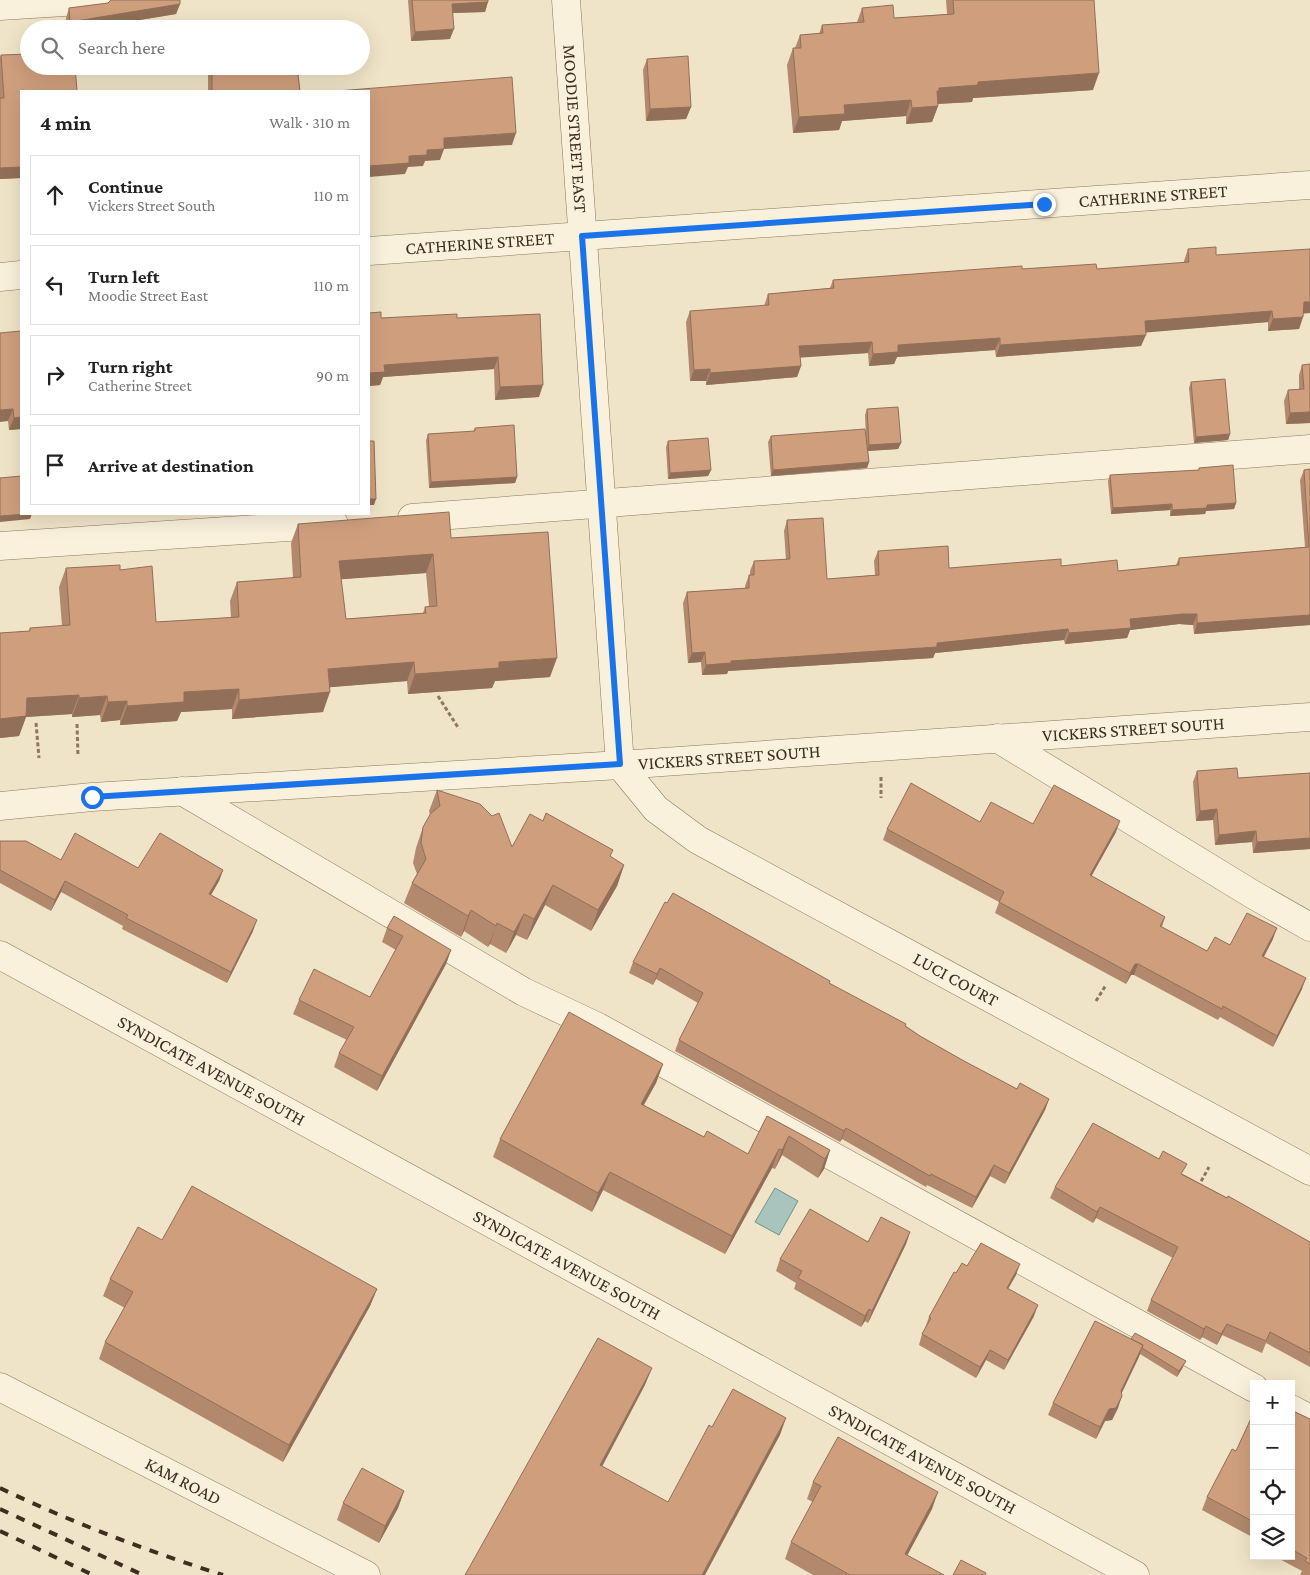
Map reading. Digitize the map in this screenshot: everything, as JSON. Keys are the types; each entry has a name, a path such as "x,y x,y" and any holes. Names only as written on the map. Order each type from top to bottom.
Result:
{"street":[{"path":"0,6 96,0"},
{"name":"MOODIE STREET EAST","path":"566,0 620,764"},
{"name":"CATHERINE STREET","path":"370,251 1310,185"},
{"path":"0,277 20,275"},
{"path":"0,546 601,505 1310,449"},
{"name":"VICKERS STREET SOUTH","path":"0,806 182,791 620,764 1310,717"},
{"path":"997,738 1252,894 1310,927"},
{"name":"LUCI COURT","path":"620,764 656,810 698,840 1310,1171"},
{"path":"182,791 524,992 598,1027 1250,1386"},
{"name":"SYNDICATE AVENUE SOUTH","path":"0,955 1134,1575"},
{"name":"KAM ROAD","path":"0,1387 366,1575"},
{"path":"1295,1411 1310,1419"}],"path":[{"path":"438,696 459,730"},
{"path":"36,723 39,758"},
{"path":"77,724 78,756"},
{"path":"1096,1001 1106,985"},
{"path":"1196,1190 1209,1167"}],"water":[{"path":"775,1188 798,1201 779,1235 755,1222"}],"building":[{"path":"111,0 180,0 180,4 82,20 70,20 69,8 108,3"},
{"path":"412,0 488,0 488,2 452,4 454,29 415,32"},
{"path":"953,0 1094,0 1099,73 978,82 978,85 939,88 939,91 937,91 938,106 912,108 911,100 844,105 845,114 799,117 793,48 801,48 800,35 823,33 822,25 864,22 862,8 893,5 894,18 954,14"},
{"path":"20,54 20,75 76,75 77,90 20,90 20,167 0,168 0,98 4,98 1,55"},
{"path":"688,56 691,107 650,109 647,59"},
{"path":"212,75 298,75 300,90 212,90"},
{"path":"512,77 516,133 444,138 444,149 427,150 427,155 409,156 409,163 370,166 370,90 350,90"},
{"path":"1216,247 1216,255 1310,249 1310,302 1304,302 1303,317 1273,319 1272,311 1145,321 1146,335 1000,345 1000,338 898,345 898,352 873,354 872,342 799,346 801,366 710,373 710,369 694,370 690,311 769,305 768,294 834,288 833,280 1022,266 1022,269 1096,264 1097,269 1189,262 1188,249"},
{"path":"381,312 381,318 457,314 457,318 540,314 543,385 500,387 498,357 384,365 385,372 370,373 370,313"},
{"path":"20,331 20,417 14,418 13,409 0,410 0,333"},
{"path":"1310,364 1310,412 1290,413 1288,390 1304,389 1302,365"},
{"path":"1225,379 1230,434 1196,437 1191,382"},
{"path":"898,407 901,443 869,445 867,409"},
{"path":"514,425 517,477 431,482 428,434 475,431 475,428"},
{"path":"865,429 869,462 773,470 771,436"},
{"path":"708,438 711,470 670,473 668,441"},
{"path":"370,441 374,441 376,499 370,499"},
{"path":"1233,465 1236,503 1207,505 1207,508 1172,510 1172,504 1113,508 1110,475 1199,470 1199,468"},
{"path":"1310,469 1310,615 1197,623 1197,614 1183,614 1130,619 1131,628 1069,633 1068,629 937,643 937,647 731,661 731,663 706,665 705,652 692,653 687,592 749,588 749,575 754,575 754,561 790,559 787,520 823,518 827,579 879,575 878,551 948,546 949,568 1061,559 1061,566 1117,560 1118,571 1179,565 1179,558 1309,547 1304,470"},
{"path":"20,476 20,514 0,516 0,478"},
{"path":"449,512 451,538 548,532 557,658 499,662 499,668 415,674 414,662 328,669 330,692 239,700 239,689 184,692 184,702 127,706 127,701 108,702 107,696 79,698 79,695 27,698 26,716 0,719 0,633 30,631 30,628 70,625 66,568 120,565 120,570 152,566 156,622 239,617 237,582 301,577 298,524","holes":["433,554 437,606 425,607 426,613 346,619 339,561"]},
{"path":"1237,768 1238,778 1310,773 1310,838 1257,842 1256,831 1219,835 1217,809 1200,811 1197,771"},
{"path":"911,783 980,822 991,802 1033,824 1054,785 1120,821 1090,875 1165,917 1160,926 1207,951 1215,937 1230,945 1247,913 1277,928 1262,956 1306,978 1277,1036 1223,1006 1222,1009 1138,964 1135,964 1130,973 999,902 1004,892 887,829"},
{"path":"437,790 480,804 492,816 499,813 512,847 530,814 543,821 546,813 613,850 610,856 624,865 598,910 553,885 534,919 524,914 514,932 497,923 496,926 471,910 468,916 412,883 426,859 421,843 423,827 431,813 440,806"},
{"path":"75,833 138,868 160,833 223,870 209,894 257,920 231,972 126,918 128,915 65,881 55,900 0,870 0,841 26,841 61,860"},
{"path":"673,893 830,981 829,983 906,1024 905,1026 920,1036 964,1061 1017,1089 1020,1083 1049,1099 1009,1173 994,1165 976,1197 931,1174 930,1176 846,1128 844,1131 679,1040 703,993 660,968 657,974 633,962 665,902 667,903"},
{"path":"394,916 451,950 382,1076 339,1053 354,1027 299,1000 314,969 370,997 403,936 387,928"},
{"path":"569,1012 663,1064 641,1104 704,1137 707,1131 748,1154 767,1116 830,1150 825,1159 789,1136 782,1150 779,1149 732,1236 610,1172 598,1193 500,1139"},
{"path":"1093,1123 1159,1159 1163,1151 1187,1164 1181,1174 1227,1198 1228,1196 1310,1242 1310,1353 1270,1332 1266,1341 1227,1324 1221,1334 1206,1326 1204,1329 1151,1300 1178,1247 1100,1207 1097,1212 1055,1187"},
{"path":"192,1186 377,1289 289,1445 105,1342 133,1292 110,1279 138,1227 162,1240"},
{"path":"810,1209 868,1242 881,1217 910,1232 872,1311 869,1309 865,1316 798,1278 802,1271 780,1259"},
{"path":"981,1243 1020,1264 1007,1288 1038,1305 1008,1360 990,1350 980,1367 922,1334 931,1318 929,1317 954,1272 956,1273 962,1263 967,1266"},
{"path":"1095,1321 1143,1345 1121,1391 1122,1396 1116,1408 1109,1409 1100,1427 1053,1403"},
{"path":"1135,1333 1186,1361 1179,1371 1142,1348 1143,1345 1131,1339"},
{"path":"598,1338 652,1368 600,1465 668,1502 709,1425 712,1427 733,1389 786,1418 702,1575 465,1575"},
{"path":"1295,1412 1310,1419 1310,1564 1305,1561 1307,1558 1295,1551"},
{"path":"1250,1421 1250,1520 1207,1497 1232,1449 1236,1451"},
{"path":"838,1437 938,1492 905,1554 944,1575 850,1575 791,1542 821,1486 813,1482"},
{"path":"362,1468 404,1491 385,1526 343,1503"},
{"path":"961,1560 986,1573 985,1575 953,1575"}],"railway":[{"path":"0,1488 54,1513 110,1535 223,1575"},
{"path":"0,1509 143,1575"},
{"path":"0,1531 93,1575"}],"route":[{"path":"92,797 620,764 582,236 1044,204"}]}
